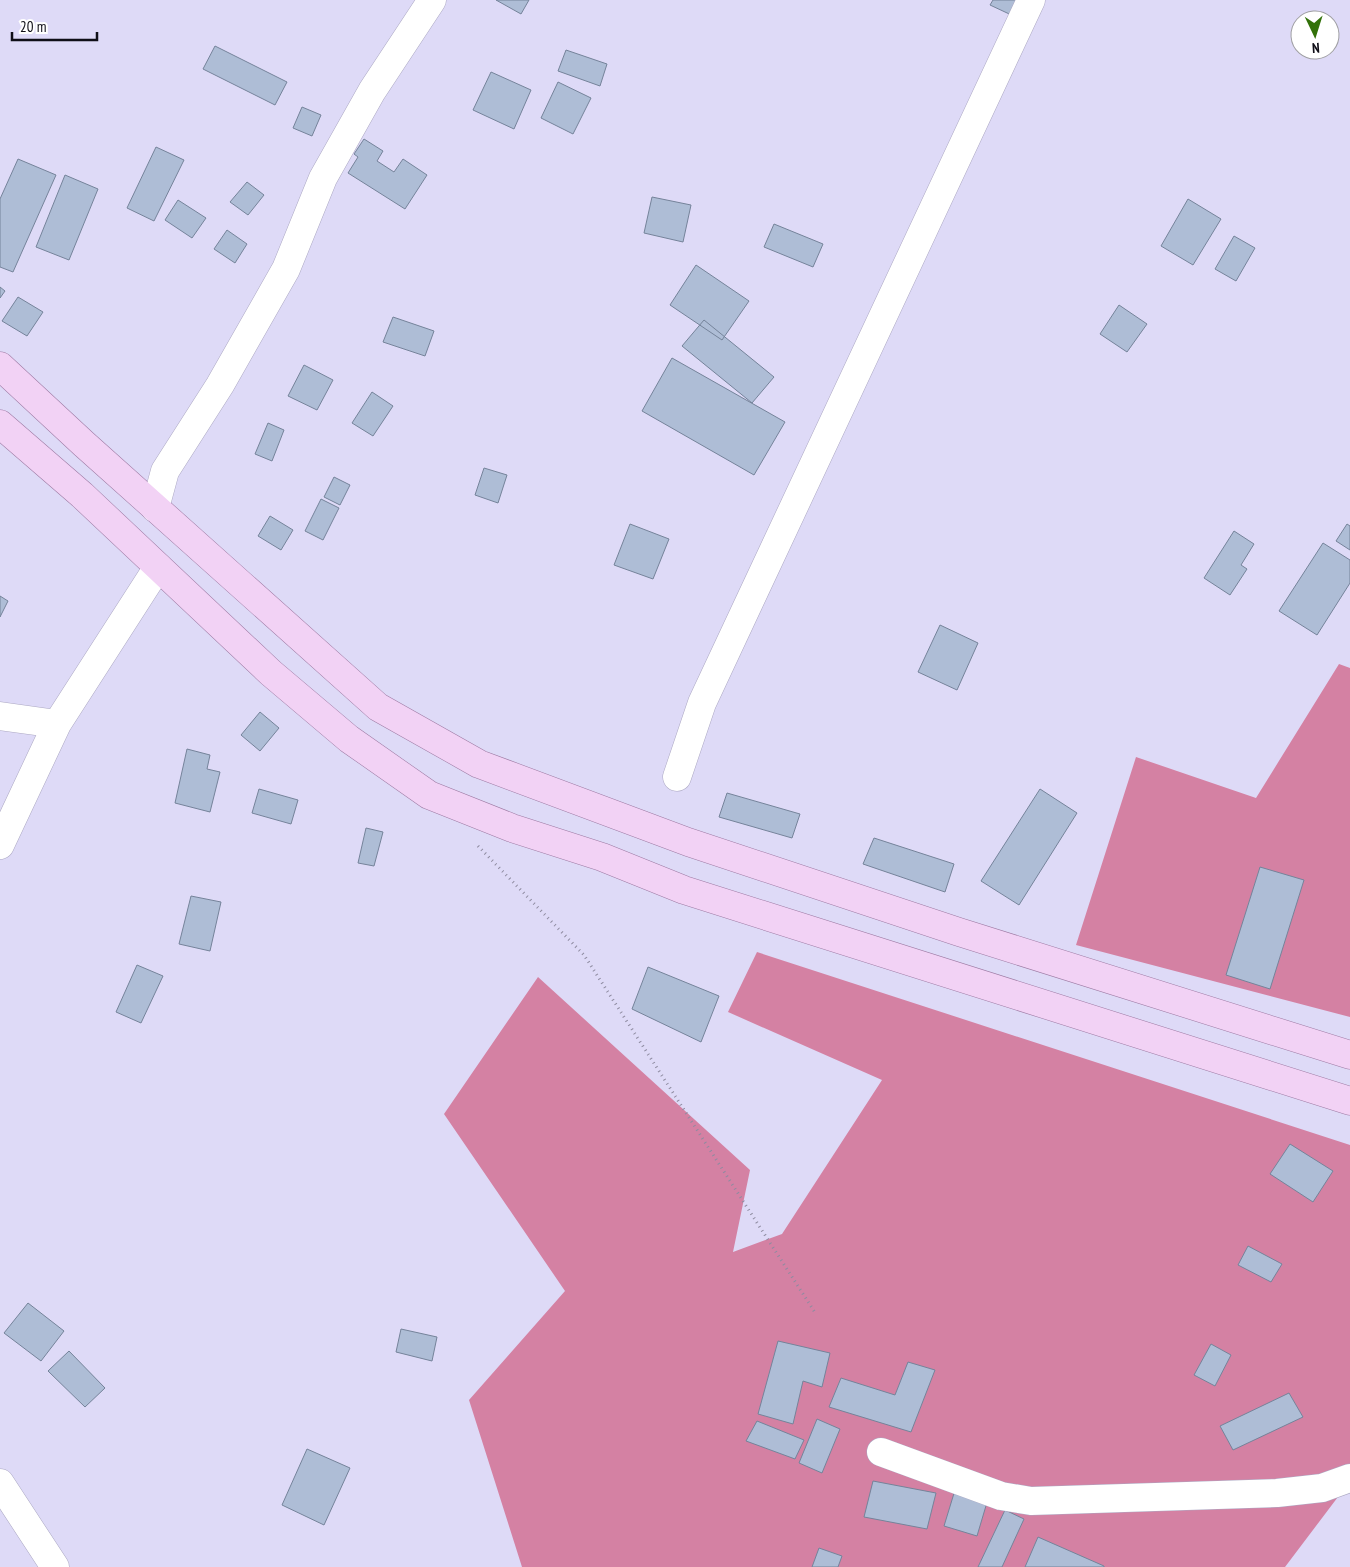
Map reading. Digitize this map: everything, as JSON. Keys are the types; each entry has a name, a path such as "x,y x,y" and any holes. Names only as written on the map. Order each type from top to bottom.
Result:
{"main road":[{"path":"0,366 155,508 378,707 479,764 697,845 959,932 1350,1055"},
{"path":"0,424 82,495 271,673 349,740 429,795 512,828 602,856 684,890 1350,1101"}],"street":[{"path":"155,508 165,471 220,385 286,269 323,178 372,91 432,0"},
{"path":"677,777 702,703 1031,0"},
{"path":"0,845 57,724 158,567"},
{"path":"0,716 57,724"},
{"path":"880,1452 1001,1496 1031,1501 1278,1494 1322,1488 1350,1478"},
{"path":"0,1483 55,1567"}],"path":[{"path":"476,843 584,955 816,1314"}],"shaded area":[{"path":"1339,664 1350,668 1350,1017 1076,945 1136,757 1256,798"},
{"path":"757,952 1350,1145 1350,1481 1285,1567 522,1567 469,1400 565,1291 444,1114 538,977 750,1170 733,1252 782,1234 882,1080 728,1012"}],"building":[{"path":"496,0 529,0 521,14"},
{"path":"993,0 1029,0 1020,19 990,5"},
{"path":"215,46 287,82 275,105 203,69"},
{"path":"566,50 607,64 600,86 558,71"},
{"path":"491,72 531,90 514,129 473,110"},
{"path":"558,82 591,98 573,134 541,118"},
{"path":"302,107 321,115 312,136 293,128"},
{"path":"364,139 383,151 377,161 394,172 403,159 427,175 405,209 348,173 358,157 354,154"},
{"path":"156,147 184,160 154,221 127,208"},
{"path":"18,159 56,175 13,272 0,267 0,199"},
{"path":"65,175 98,189 69,260 36,247"},
{"path":"247,182 264,195 248,215 230,202"},
{"path":"652,197 691,205 683,242 644,233"},
{"path":"1188,199 1221,219 1193,265 1161,246"},
{"path":"178,200 206,218 192,238 165,220"},
{"path":"774,224 823,244 813,267 764,247"},
{"path":"227,230 247,244 235,263 214,249"},
{"path":"1234,236 1255,248 1236,281 1215,269"},
{"path":"696,265 749,301 722,340 670,305"},
{"path":"0,287 5,291 0,298"},
{"path":"18,297 43,312 27,336 2,321"},
{"path":"1119,305 1147,324 1127,352 1100,334"},
{"path":"393,317 434,331 425,356 383,342"},
{"path":"704,320 774,377 752,403 682,346"},
{"path":"672,358 785,422 754,475 642,411"},
{"path":"304,365 333,380 317,410 288,396"},
{"path":"372,392 393,406 373,436 352,423"},
{"path":"268,423 284,430 272,461 255,454"},
{"path":"484,468 507,475 498,503 475,495"},
{"path":"334,477 350,485 340,505 324,497"},
{"path":"321,499 339,508 323,540 305,531"},
{"path":"270,516 293,530 281,550 258,536"},
{"path":"630,524 669,539 653,579 614,565"},
{"path":"1347,524 1350,526 1350,550 1336,541"},
{"path":"1234,531 1254,544 1241,565 1247,569 1230,595 1204,578"},
{"path":"1323,543 1350,560 1350,583 1317,635 1279,611"},
{"path":"0,596 8,601 0,617"},
{"path":"940,625 978,643 957,690 918,672"},
{"path":"260,712 279,728 260,751 241,735"},
{"path":"187,749 210,755 207,769 220,772 210,812 175,803"},
{"path":"259,789 298,800 291,824 252,813"},
{"path":"1040,789 1077,813 1019,905 981,881"},
{"path":"727,793 800,814 792,838 719,817"},
{"path":"366,828 383,832 374,866 358,863"},
{"path":"874,838 954,864 945,892 863,864"},
{"path":"1260,867 1304,880 1270,989 1226,975"},
{"path":"191,896 221,902 210,951 179,944"},
{"path":"137,965 163,976 141,1023 116,1012"},
{"path":"648,967 719,996 701,1042 632,1009"},
{"path":"1290,1144 1333,1171 1313,1202 1270,1174"},
{"path":"1248,1246 1282,1264 1271,1282 1238,1265"},
{"path":"28,1303 64,1331 41,1361 4,1333"},
{"path":"401,1329 437,1337 432,1361 396,1352"},
{"path":"778,1341 830,1353 822,1387 803,1381 793,1424 758,1414"},
{"path":"1211,1344 1231,1355 1215,1386 1194,1375"},
{"path":"69,1351 105,1388 85,1407 48,1371"},
{"path":"908,1362 935,1370 911,1432 829,1407 841,1378 895,1395"},
{"path":"1289,1393 1303,1417 1233,1450 1220,1426"},
{"path":"817,1419 840,1429 822,1473 799,1463"},
{"path":"757,1421 804,1440 795,1459 746,1441"},
{"path":"307,1449 350,1468 324,1525 282,1505"},
{"path":"873,1481 936,1493 927,1529 864,1517"},
{"path":"955,1490 988,1499 977,1536 944,1526"},
{"path":"1005,1510 1024,1519 1002,1567 978,1567"},
{"path":"1038,1537 1104,1566 1104,1567 1025,1567"},
{"path":"819,1548 842,1556 838,1567 812,1567"}]}
